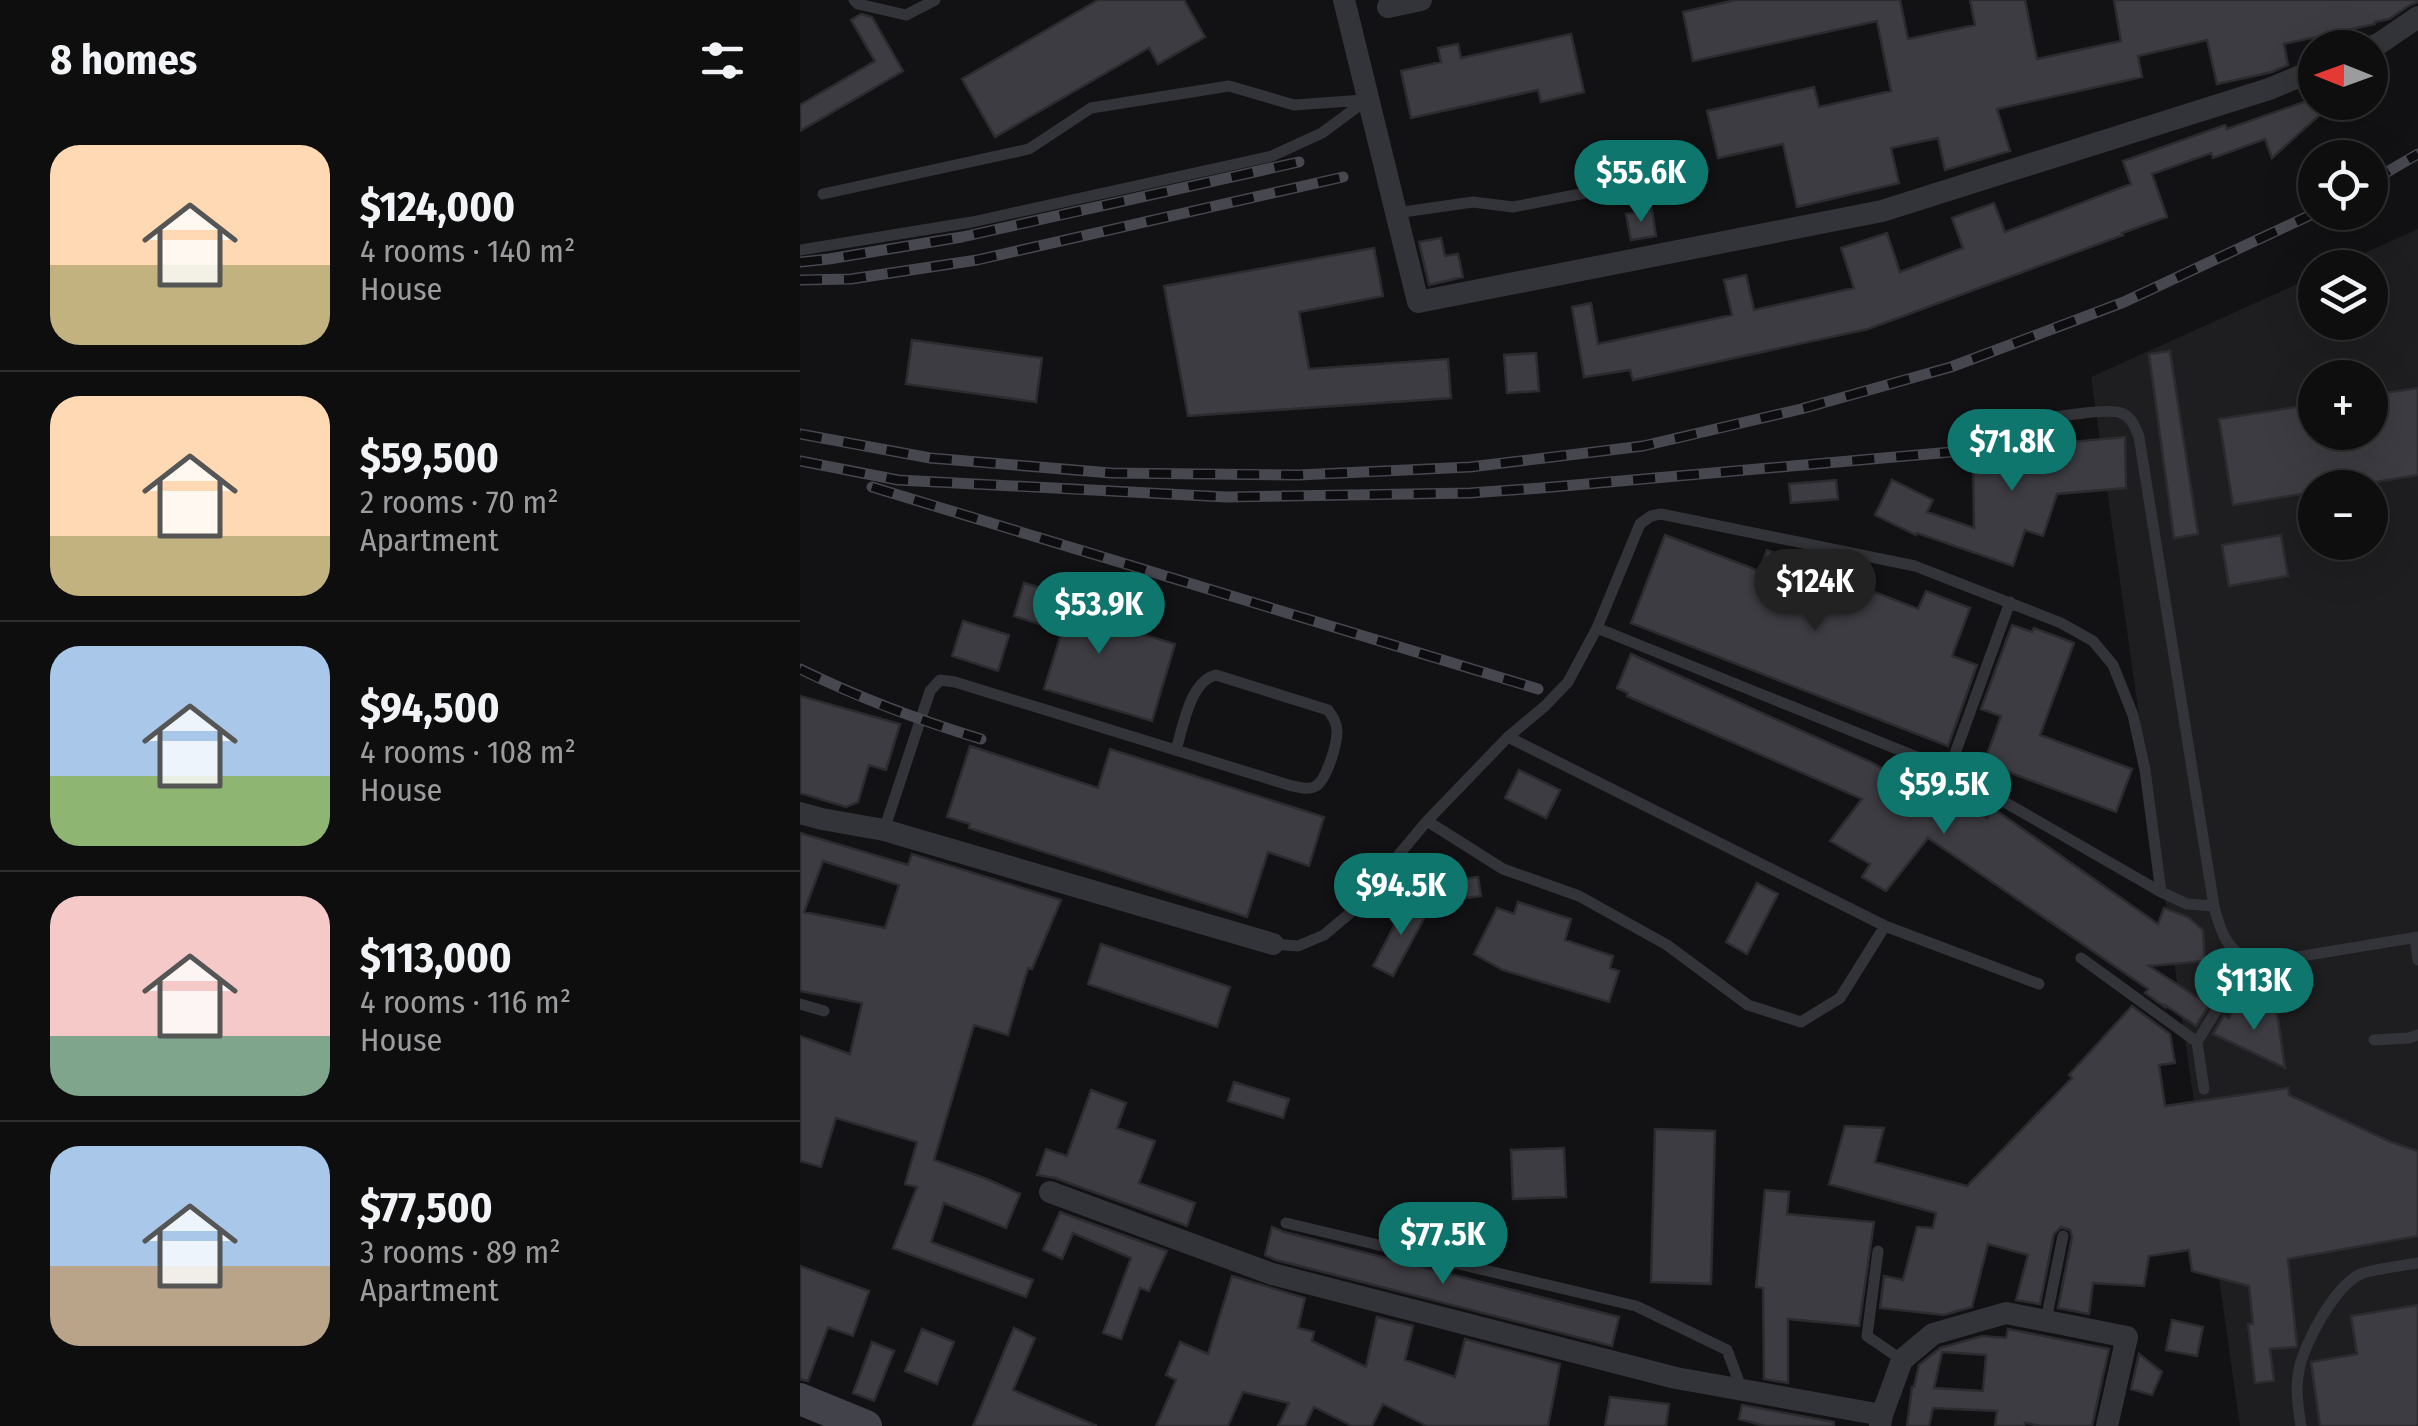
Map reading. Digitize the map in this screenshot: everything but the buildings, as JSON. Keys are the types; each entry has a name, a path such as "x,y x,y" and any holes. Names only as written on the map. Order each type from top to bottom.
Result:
{"main road":[{"path":"800,1398 866,1426"}],"street":[{"path":"1344,0 1418,302 1882,211 2298,77"},
{"path":"1388,8 1421,0"},
{"path":"2388,38 2418,17"},
{"path":"800,813 884,830 1272,944"},
{"path":"1050,1192 1272,1274 1676,1378 1881,1420 1902,1360 1933,1334 2006,1312 2127,1337 2107,1426"}],"lane":[{"path":"854,0 906,15 935,0"},
{"path":"823,194 1029,149 1091,108 1229,86 1294,105 1368,99"},
{"path":"800,250 972,222 1272,156 1322,132 1368,99"},
{"path":"1396,213 1473,202 1513,208 1704,170"},
{"path":"1964,434 2094,412 2122,413 2133,421 2139,437 2214,906 2225,942 2248,960 2274,962 2416,938 2418,960"},
{"path":"1272,944 1298,946 1324,934 1349,914 1426,821 1508,736 1568,682 1597,628 1640,524 1661,514 1915,566 2061,623 2093,641 2114,665 2133,715 2145,770 2161,892"},
{"path":"1949,770 2010,602"},
{"path":"1597,628 1949,770 2161,892 2187,904 2214,906"},
{"path":"884,830 930,691 940,680 1304,789 1314,788 1322,781 1338,730 1328,710 1216,675 1200,682 1176,750"},
{"path":"1508,736 1885,926 2039,984"},
{"path":"1426,821 1503,870 1579,896 1667,945 1748,1005 1801,1022 1840,998 1885,926"},
{"path":"2081,958 2197,1042"},
{"path":"2204,1089 2197,1042 2248,960"},
{"path":"800,1004 824,1011"},
{"path":"2374,1040 2418,1035"},
{"path":"1286,1222 1636,1306 1728,1350 1742,1390"},
{"path":"2046,1320 2062,1236"},
{"path":"1878,1251 1867,1336 1902,1360"},
{"path":"2301,1426 2296,1392 2299,1369 2330,1303 2345,1284 2362,1274 2418,1263"}],"shaded area":[{"path":"2418,229 2418,1426 2240,1426 2091,377 2298,284 2298,340 2388,340 2388,250 2371,250"}],"railway":[{"path":"2388,172 2418,154"},
{"path":"800,262 962,237 1299,162"},
{"path":"800,280 851,279 977,260 1343,177"},
{"path":"800,434 930,458 1111,473 1298,475 1470,467 1643,446 1801,409 1951,367 2124,302 2298,221"},
{"path":"800,461 898,480 1226,497 1470,493 1997,448"},
{"path":"872,487 1538,689"},
{"path":"800,669 889,708 981,739"}]}
